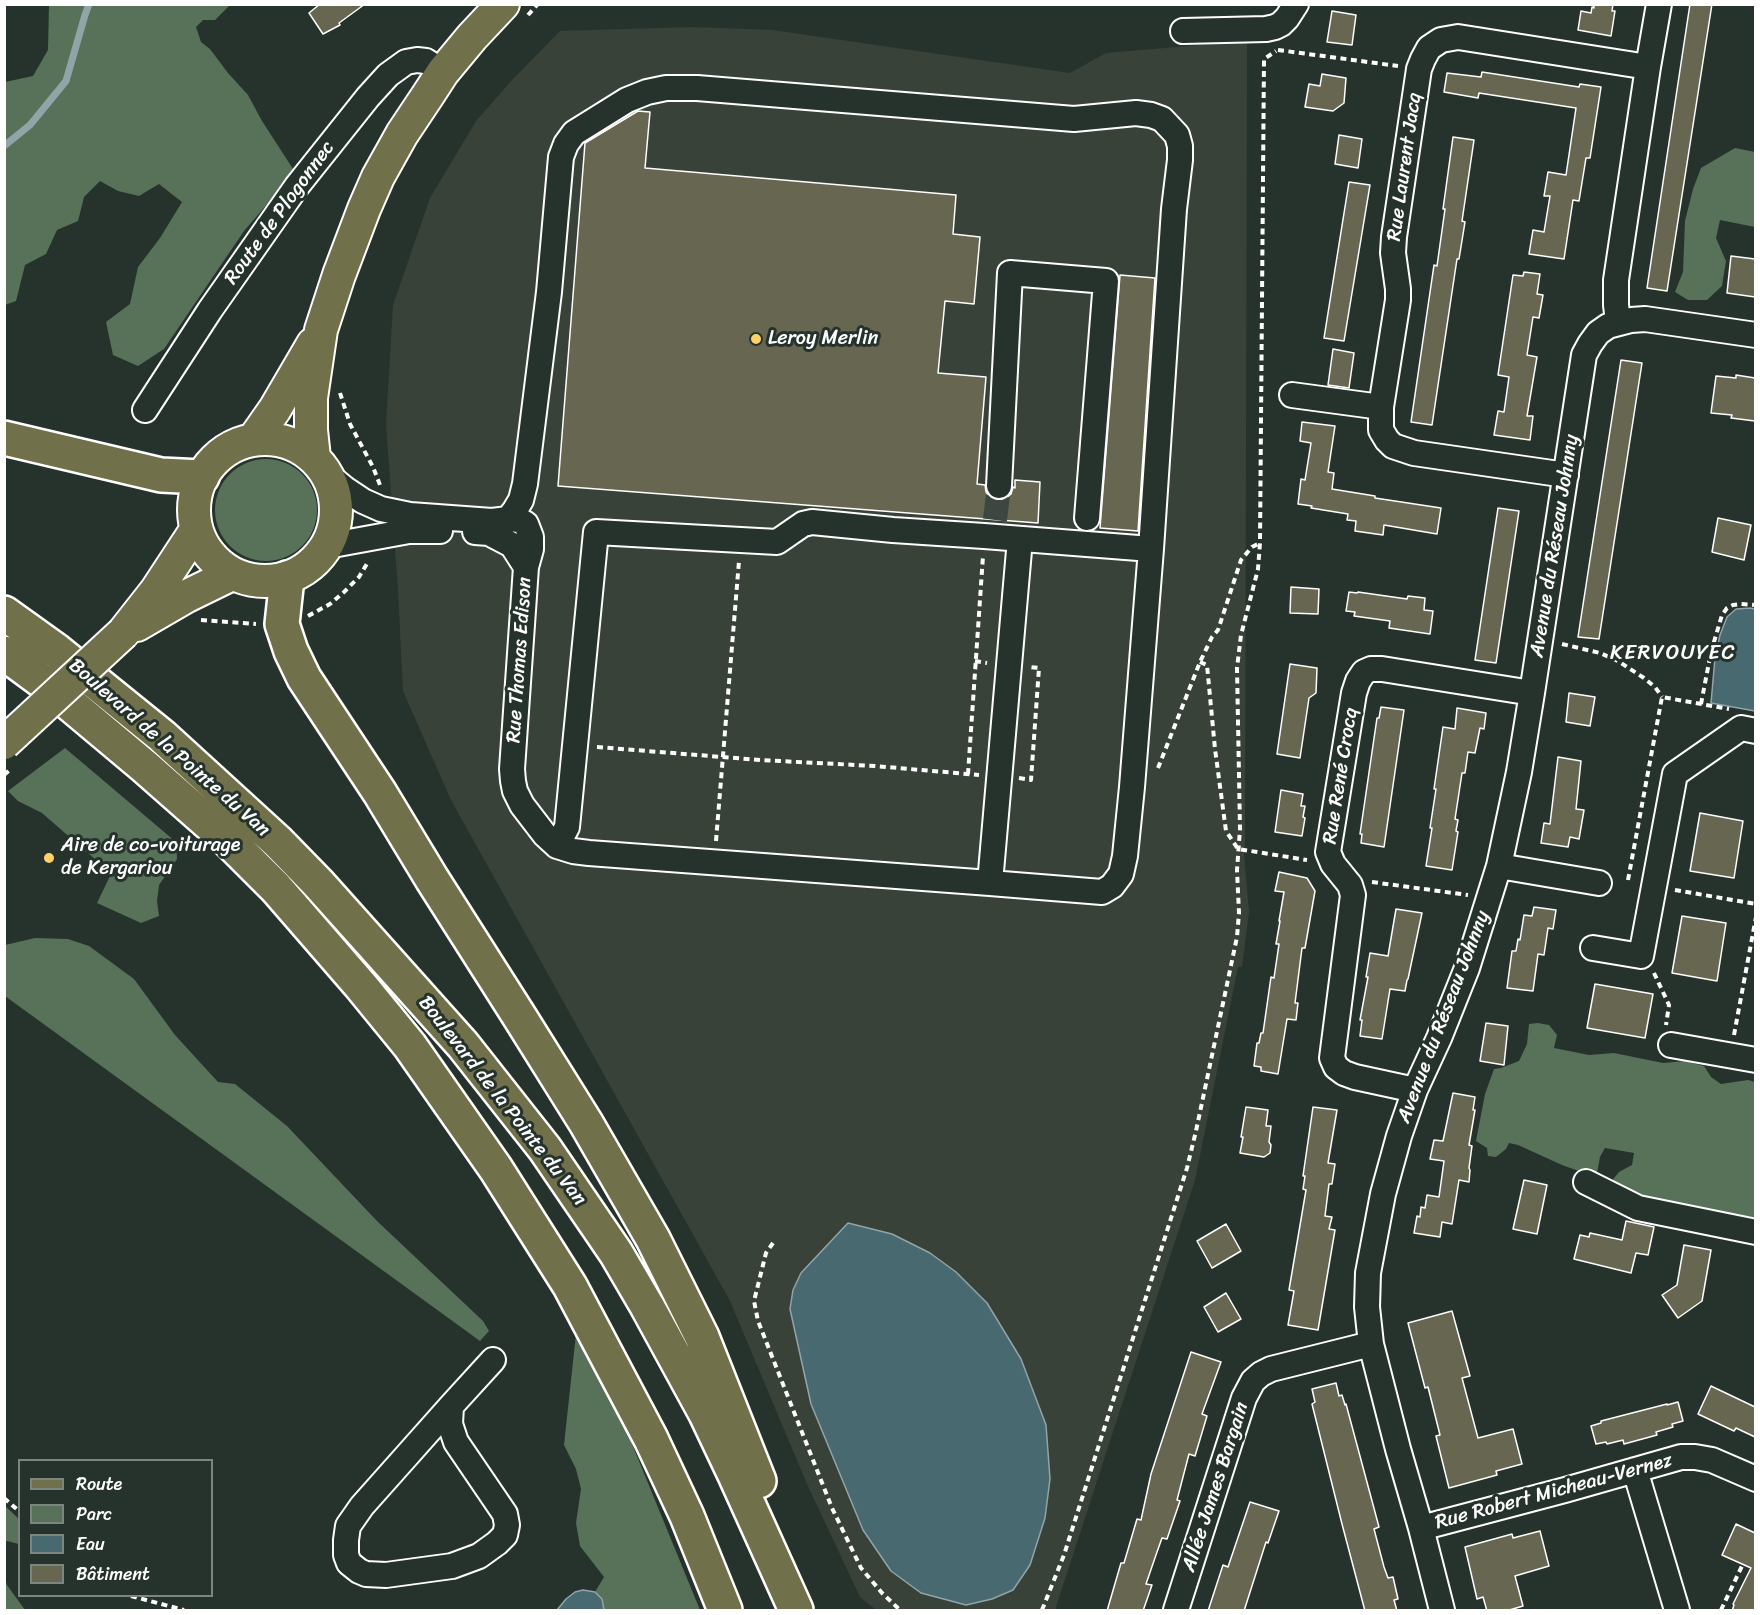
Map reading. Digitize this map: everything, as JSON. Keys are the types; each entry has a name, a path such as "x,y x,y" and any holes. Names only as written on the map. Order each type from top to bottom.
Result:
{"highway":[{"path":"4,438 161,475 201,477"},
{"path":"287,578 282,624 291,651 304,678 380,793 580,1114 675,1280 702,1338 764,1491 781,1551 802,1611"},
{"name":"Boulevard de la Pointe du Van","path":"4,613 57,651 162,736 278,842 318,883 463,1045 545,1149 626,1270 706,1413 796,1611"},
{"name":"Boulevard de la Pointe du Van","path":"4,653 46,684 229,841 276,888 410,1046 451,1103 570,1286 651,1439 687,1516 725,1611"},
{"path":"4,678 145,767"}],"main road":[{"path":"321,466 297,446 276,439 254,439 234,446 216,458 201,477 193,511 196,530 204,548 216,563 232,574 250,580 269,582 303,571 317,560 327,546 334,528 337,510 334,491 321,466 311,430 311,398 321,330 339,275 378,177 402,134 443,72 472,37 513,12"},
{"path":"254,439 275,409 321,330"},
{"path":"4,743 123,633 156,591 196,530"},
{"path":"123,633 187,596 232,574"}],"street":[{"path":"1183,31 1275,27 1287,18 1296,4"},
{"path":"1659,4 1616,280 1618,322 1645,320 1755,335"},
{"name":"Rue Laurent Jacq","path":"1566,475 1414,453 1393,446 1381,430 1381,407 1398,300 1393,254 1394,237 1419,69 1429,48 1441,39 1458,37 1648,67"},
{"name":"Route de Plogonnec","path":"145,410 210,310 297,186 368,97 388,75 406,62 426,61 443,72"},
{"path":"327,546 410,531 489,533 508,519 521,500 525,484 549,292 561,157 566,144 574,134 627,100 666,88 697,88 1074,119 1136,113 1162,119 1176,135 1180,146 1180,160 1174,209 1151,549 1125,856 1118,881 1108,890 1092,892 590,853 557,846 567,827 596,531 777,542 803,524 812,522 893,530 991,531 1020,538 1086,530 1151,549"},
{"path":"999,486 1010,273 1106,281 1086,530"},
{"name":"Avenue du Réseau Johnny","path":"1442,1611 1371,1344 1367,1294 1371,1252 1393,1154 1415,1090 1439,1038 1478,937 1499,866 1519,772 1584,355 1598,333 1618,322"},
{"path":"1292,395 1381,407"},
{"path":"321,466 345,489 381,509 410,515 492,521 519,520 526,524 531,537 531,549 526,567"},
{"name":"Rue Thomas Edison","path":"489,533 512,545 526,567 512,770 515,791 522,805 557,846"},
{"path":"990,883 1020,538"},
{"name":"Rue René Crocq","path":"1350,885 1333,864 1328,852 1354,693 1364,672 1371,669 1382,669 1532,693"},
{"path":"1593,948 1641,956 1675,774 1741,728 1755,730"},
{"path":"1499,866 1599,884"},
{"path":"1350,885 1353,890 1353,905 1332,1048 1333,1063 1344,1073 1355,1077 1415,1090"},
{"path":"1671,1045 1755,1060"},
{"path":"1586,1182 1638,1209 1755,1232"},
{"name":"Allée James Bargain","path":"1176,1611 1244,1398 1253,1381 1271,1369 1371,1344"},
{"path":"451,1406 450,1425 456,1442 505,1514 507,1525 505,1535 479,1556 452,1566 386,1575 366,1574 359,1571 349,1563 346,1555 345,1540 348,1526 362,1506 451,1406 493,1360"},
{"name":"Rue Robert Micheau-Vernez","path":"1421,1528 1681,1457 1712,1460 1755,1479"},
{"path":"1635,1470 1677,1611"}],"path":[{"path":"513,12 538,4"},
{"name":"Rue Laurent Jacq","path":"1260,543 1264,59 1276,50 1419,69"},
{"path":"340,386 340,396 345,411 380,486 381,509"},
{"path":"968,774 991,531"},
{"path":"192,621 207,619 282,624 311,616 330,604 359,577 379,536"},
{"path":"714,863 740,541"},
{"path":"1132,787 1144,788 1154,777 1200,662 1218,630 1242,560 1252,547 1260,543"},
{"path":"1042,1611 1064,1555 1192,1149 1237,937 1240,819 1237,668 1244,618 1258,569 1260,543"},
{"path":"1701,704 1711,652 1722,615 1727,608 1733,605 1755,605"},
{"path":"1541,639 1600,653 1618,661 1644,678 1662,697"},
{"path":"1200,662 1207,665 1226,831 1238,849 1333,864"},
{"path":"576,746 875,766 1031,780"},
{"path":"1350,885 1367,882 1490,898"},
{"path":"1730,1056 1755,917"},
{"path":"1641,956 1651,967 1669,1005 1664,1039 1671,1045"},
{"path":"773,1243 766,1253 754,1301 758,1321 832,1508 861,1568 900,1611"},
{"path":"4,1498 18,1510"},
{"path":"1721,1611 1742,1566"},
{"path":"135,1597 184,1611"}],"shaded area":[{"path":"693,27 772,30 1070,73 1106,53 1247,41 1244,855 1249,912 1242,967 1238,967 1195,1180 1055,1610 876,1610 860,1597 807,1484 730,1301 451,800 403,691 386,424 393,305 430,198 476,121 560,31"}],"green space":[{"path":"49,5 230,5 215,20 203,20 196,27 201,42 210,49 248,95 295,172 244,231 164,349 138,366 113,355 106,322 130,304 138,267 160,238 182,202 159,184 139,196 118,191 100,181 84,197 78,221 57,230 46,254 25,265 16,301 5,305 5,82 33,76 48,50"},
{"path":"1735,148 1755,152 1755,227 1720,220 1716,238 1726,261 1722,286 1707,300 1688,300 1675,292 1683,272 1685,221 1693,189 1701,168"},
{"path":"266,459 285,463 302,474 313,491 317,510 313,529 302,546 285,557 266,561 247,557 230,546 219,529 215,510 219,491 230,474 247,463"},
{"path":"65,748 176,842 177,859 159,885 157,901 159,916 141,923 97,903 110,876 104,867 42,813 18,801 8,791"},
{"path":"35,938 68,939 89,946 134,979 175,1035 218,1082 235,1084 287,1126 377,1221 483,1321 489,1331 480,1341 5,996 5,945"},
{"path":"1529,1024 1549,1025 1557,1035 1554,1048 1589,1055 1614,1053 1663,1063 1685,1061 1704,1066 1711,1077 1721,1084 1748,1080 1755,1082 1755,1227 1648,1201 1610,1183 1619,1172 1632,1165 1634,1153 1605,1148 1600,1157 1597,1173 1590,1175 1509,1143 1506,1149 1496,1157 1488,1156 1487,1148 1476,1141 1485,1094 1494,1069 1519,1061 1527,1044"},
{"path":"576,1334 614,1400 700,1610 604,1610 602,1599 595,1592 604,1577 580,1546 576,1523 581,1489 576,1469 564,1445"},
{"path":"4,1505 18,1518 18,1544 5,1542"},
{"path":"4,1578 7,1585 25,1610 5,1610"}],"water":[{"path":"1736,609 1755,609 1755,711 1711,703 1715,658 1727,617"},
{"path":"848,1223 892,1234 930,1253 956,1272 987,1303 1021,1359 1046,1425 1050,1479 1045,1518 1030,1565 1013,1590 992,1599 966,1605 921,1593 891,1571 863,1530 811,1404 790,1309 793,1290 801,1273"},
{"path":"583,1590 595,1592 602,1599 604,1610 557,1610 575,1592"}],"building":[{"path":"320,4 365,4 339,23 340,25 323,34 309,13"},
{"path":"1594,4 1613,4 1612,11 1615,11 1611,36 1578,30 1581,11 1591,13"},
{"path":"1690,4 1712,4 1667,291 1647,288"},
{"path":"1332,11 1356,15 1352,45 1327,42"},
{"path":"1482,72 1579,87 1580,84 1601,87 1590,158 1586,158 1579,201 1573,200 1564,259 1529,254 1533,230 1544,232 1550,196 1544,196 1548,172 1566,175 1576,108 1479,93 1478,98 1444,92 1447,73 1481,77"},
{"path":"1322,74 1346,78 1344,103 1333,111 1305,107 1309,84 1320,86"},
{"name":"Leroy Merlin","path":"638,111 650,112 645,168 956,195 953,234 980,237 974,304 945,301 938,373 986,377 977,484 985,485 986,492 991,498 999,500 1011,494 1013,487 1015,488 1015,480 1040,482 1038,523 558,486 585,143"},
{"path":"1339,135 1362,139 1358,168 1335,164"},
{"path":"1453,137 1474,140 1462,221 1465,222 1459,259 1457,259 1432,425 1411,422 1434,265 1437,266"},
{"path":"1349,182 1370,185 1344,341 1324,338"},
{"path":"1731,256 1755,259 1755,297 1727,293"},
{"path":"1524,272 1540,274 1537,294 1543,295 1539,318 1533,317 1527,355 1537,357 1527,416 1533,416 1530,440 1494,435 1498,411 1504,412 1509,377 1498,375 1513,275 1523,276"},
{"path":"1120,275 1155,278 1138,531 1100,528"},
{"path":"1333,349 1354,353 1349,388 1328,385"},
{"path":"1621,360 1642,363 1599,639 1578,637"},
{"path":"1736,375 1755,378 1755,421 1711,413 1716,376 1736,378"},
{"path":"1302,422 1335,426 1328,472 1334,473 1332,489 1441,508 1437,534 1384,525 1383,535 1355,531 1356,521 1347,520 1348,514 1298,504 1301,479 1305,480 1311,443 1300,441"},
{"path":"1498,508 1519,511 1496,663 1475,660"},
{"path":"1718,518 1751,525 1744,560 1712,552"},
{"path":"1291,587 1319,589 1318,614 1290,613"},
{"path":"1349,592 1407,599 1408,596 1425,598 1424,610 1433,611 1430,634 1389,628 1390,621 1354,616 1355,612 1346,611"},
{"path":"1290,664 1317,668 1316,693 1309,698 1300,758 1277,754"},
{"path":"1569,693 1595,697 1590,726 1566,722"},
{"path":"1381,707 1404,710 1384,847 1361,843 1362,834 1360,834 1377,718 1379,718"},
{"path":"1457,708 1486,713 1484,729 1480,728 1475,753 1468,752 1465,773 1462,773 1455,819 1458,820 1456,831 1458,832 1452,870 1426,866 1443,727 1455,729"},
{"path":"1558,757 1581,761 1576,809 1584,810 1579,839 1570,837 1568,847 1541,843 1544,823 1550,824"},
{"path":"1281,790 1303,794 1301,806 1305,806 1303,817 1305,818 1302,836 1275,832"},
{"path":"1700,813 1743,821 1734,878 1690,871"},
{"path":"1279,872 1307,878 1315,891 1305,948 1302,948 1295,1003 1298,1003 1296,1020 1287,1019 1278,1074 1261,1071 1261,1067 1254,1066 1257,1043 1263,1033 1271,977 1274,978 1279,944 1276,944 1284,892 1275,891"},
{"path":"1534,907 1556,910 1553,929 1548,928 1544,955 1538,954 1533,991 1507,988 1512,951 1516,951 1518,939 1520,940 1524,915 1532,916"},
{"path":"1396,909 1422,913 1405,991 1390,989 1382,1039 1360,1036 1362,1020 1360,1020 1370,953 1388,956"},
{"path":"1682,916 1726,923 1717,981 1672,973"},
{"path":"1595,984 1653,994 1645,1038 1587,1028"},
{"path":"1486,1023 1508,1026 1504,1065 1480,1061"},
{"path":"1453,1093 1475,1097 1469,1145 1472,1146 1469,1182 1459,1180 1452,1224 1442,1222 1440,1237 1414,1233 1417,1216 1420,1217 1421,1207 1425,1208 1427,1195 1439,1197 1444,1161 1430,1159 1434,1140 1443,1141"},
{"path":"1246,1107 1268,1110 1266,1126 1271,1126 1269,1142 1271,1145 1270,1153 1264,1157 1240,1153"},
{"path":"1313,1107 1337,1110 1328,1163 1335,1164 1332,1184 1329,1184 1325,1216 1332,1217 1329,1229 1335,1230 1318,1330 1288,1325 1294,1291 1289,1290 1306,1190 1303,1189 1305,1176 1303,1176"},
{"path":"1524,1180 1547,1185 1537,1234 1513,1229"},
{"path":"1626,1221 1654,1227 1648,1255 1636,1253 1631,1273 1574,1259 1580,1235 1589,1237 1590,1233 1622,1240"},
{"path":"1226,1224 1241,1251 1212,1268 1197,1241"},
{"path":"1684,1245 1711,1250 1702,1301 1678,1318 1662,1295 1677,1285"},
{"path":"1226,1293 1241,1319 1218,1332 1204,1307"},
{"path":"1452,1311 1470,1376 1462,1378 1478,1438 1513,1429 1522,1464 1496,1471 1497,1475 1449,1488 1436,1436 1440,1435 1408,1323"},
{"path":"1191,1352 1221,1362 1202,1414 1207,1416 1195,1456 1189,1454 1177,1500 1180,1501 1167,1539 1162,1538 1146,1584 1152,1585 1143,1611 1107,1611 1137,1519 1141,1520 1151,1474"},
{"path":"1336,1383 1339,1396 1342,1395 1346,1404 1379,1527 1374,1529 1384,1567 1388,1578 1393,1577 1398,1599 1394,1600 1397,1611 1365,1611 1312,1404 1315,1402 1312,1389"},
{"path":"1711,1386 1755,1407 1755,1437 1736,1428 1734,1431 1698,1414"},
{"path":"1678,1402 1683,1421 1672,1424 1673,1427 1656,1432 1657,1435 1624,1444 1623,1440 1596,1444 1591,1426 1601,1421"},
{"path":"1250,1502 1279,1511 1268,1543 1266,1542 1244,1611 1208,1611 1223,1565 1228,1567"},
{"path":"1736,1524 1755,1533 1755,1611 1732,1611 1733,1604 1751,1568 1722,1555"},
{"path":"1540,1531 1549,1566 1515,1576 1523,1606 1506,1611 1487,1611 1483,1597 1477,1599 1465,1547 1512,1534 1513,1538"}],"waterway":[{"path":"4,146 30,125 66,81 89,4"}],"tunnel":[{"path":"995,520 999,486"}],"place":[{"name":"Leroy Merlin","path":"756,339"},
{"name":"Aire de co-voiturage de Kergariou","path":"49,858"}],"district":[{"name":"KERVOUYEC","path":"1673,654"}]}
